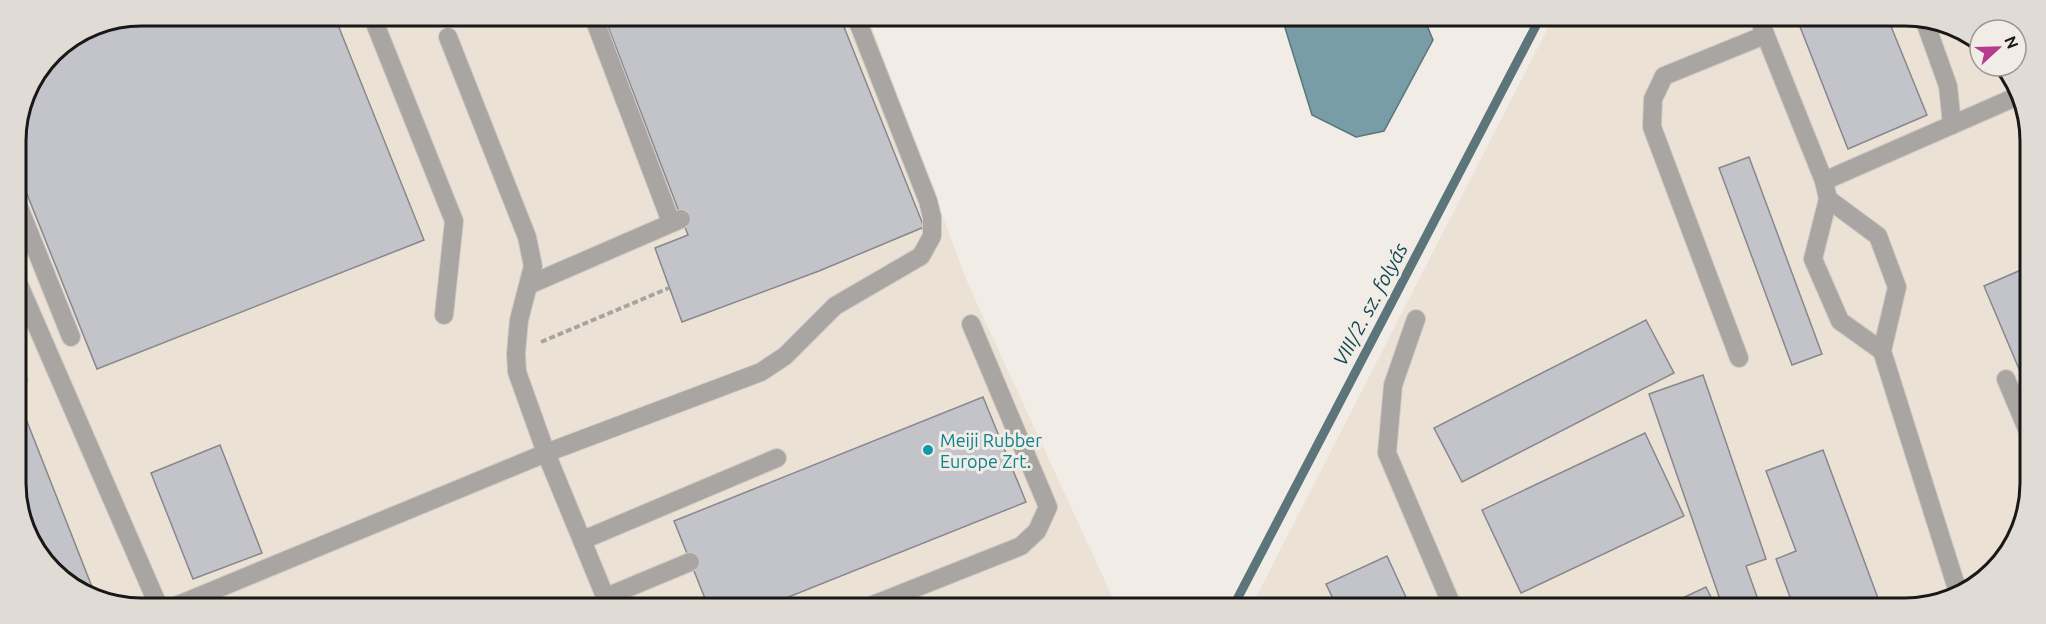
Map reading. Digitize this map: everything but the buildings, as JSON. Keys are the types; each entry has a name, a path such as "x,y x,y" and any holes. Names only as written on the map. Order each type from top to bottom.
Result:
{"lane":[{"path":"376,26 454,221 444,315"},
{"path":"531,284 677,220 597,26"},
{"path":"195,598 546,453 760,372 785,356 835,306 921,256 932,236 932,217 928,201 860,26"},
{"path":"1739,358 1652,127 1653,99 1664,76 1762,27 1824,181 1828,199 1814,259 1840,321 1882,351"},
{"path":"1927,27 1948,86 1952,125"},
{"path":"448,37 527,237 533,266 531,284 519,320 517,372 546,453 605,598"},
{"path":"1824,181 2012,98"},
{"path":"1828,199 1878,236 1897,287 1882,351 1956,587"},
{"path":"26,225 71,337"},
{"path":"26,301 155,598"},
{"path":"1416,319 1393,385 1387,453 1449,598"},
{"path":"890,598 1021,546 1037,531 1048,507 971,324"},
{"path":"2007,379 2020,412"},
{"path":"582,540 777,458"},
{"path":"615,598 690,562"}],"path":[{"path":"516,353 669,288"}],"shaded area":[{"path":"125,26 871,26 968,284 1113,598 125,598 96,590 70,575 59,565 37,535 28,506 26,491 26,125 34,96 49,70 76,45 110,29"},
{"path":"1549,26 1921,26 1950,34 1968,44 1968,78 2002,78 2009,89 2020,125 2020,499 2012,528 2001,548 1976,575 1957,587 1913,598 1256,598"}],"water":[{"path":"1284,26 1427,26 1433,40 1384,131 1356,137 1312,115"}],"waterway":[{"name":"VIII/2. sz. folyás","path":"1238,598 1536,26"}],"place":[{"name":"Meiji Rubber Europe Zrt.","path":"928,450"}]}
